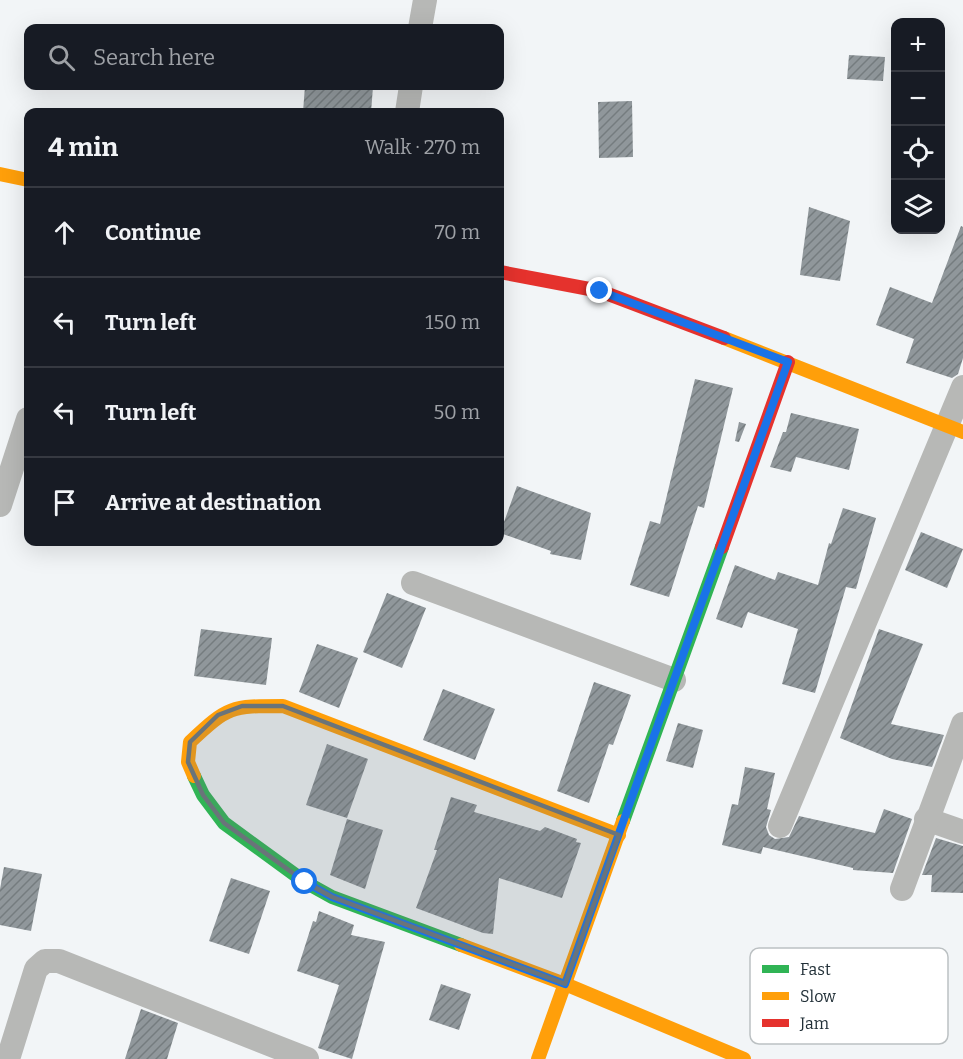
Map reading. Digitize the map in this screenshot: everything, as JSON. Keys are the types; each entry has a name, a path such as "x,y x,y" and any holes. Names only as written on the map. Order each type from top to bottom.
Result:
{"street":[{"path":"421,24 425,0"},
{"path":"408,108 410,90"},
{"path":"0,174 24,179"},
{"path":"504,273 600,291 788,362 955,429"},
{"path":"538,1059 788,362"},
{"path":"780,826 955,429 963,387"},
{"path":"0,505 24,431"},
{"path":"413,583 674,680"},
{"path":"619,835 284,706 242,706 218,715 190,742 188,762 203,795 224,824 305,882 332,897 565,984 744,1059"},
{"path":"902,889 963,724"},
{"path":"926,819 963,832"},
{"path":"8,1059 36,969 45,961 58,961 307,1059"}],"highlighted area":[{"path":"242,706 283,706 619,835 565,984 332,897 305,882 224,823 203,795 188,762 190,742 218,715"}],"building":[{"path":"849,55 885,57 883,81 847,79"},
{"path":"305,90 373,90 371,108 303,108"},
{"path":"632,101 633,157 599,158 598,102"},
{"path":"809,207 850,221 840,281 800,275"},
{"path":"961,226 963,227 963,358 958,374 952,378 906,363 914,339 876,325 890,287 932,303"},
{"path":"695,379 733,388 704,508 698,506 669,597 630,585 650,521 660,524"},
{"path":"791,413 859,429 849,470 796,457 791,472 770,467 783,432 786,432"},
{"path":"739,422 746,424 739,442 735,441"},
{"path":"517,486 591,513 581,560 550,554 551,551 504,534 504,522"},
{"path":"843,508 876,518 856,589 846,587 815,693 782,684 798,629 748,612 742,628 716,619 735,565 775,580 778,572 818,585 829,543 831,544"},
{"path":"921,532 963,549 947,588 905,570"},
{"path":"387,593 426,608 402,668 363,652"},
{"path":"201,629 272,638 266,685 194,676"},
{"path":"879,629 923,644 891,724 944,735 932,767 892,759 840,738"},
{"path":"317,644 358,658 339,708 299,692"},
{"path":"594,682 631,695 613,745 609,744 589,803 557,791"},
{"path":"443,689 495,709 475,760 423,740"},
{"path":"678,723 703,730 693,768 666,761"},
{"path":"327,744 368,759 347,818 306,805"},
{"path":"745,767 775,773 767,809 771,810 766,827 769,835 775,839 789,837 799,816 875,833 884,809 912,819 893,873 853,870 853,868 763,847 761,854 722,845 732,804 738,805"},
{"path":"451,797 477,805 474,812 540,831 545,827 577,839 576,842 581,843 562,898 499,878 493,934 483,933 416,908 437,850 434,850"},
{"path":"347,819 383,830 365,889 330,875"},
{"path":"936,838 963,846 963,893 931,892 932,875 922,875"},
{"path":"4,867 42,874 31,931 0,925 0,889"},
{"path":"231,878 270,891 249,954 209,941"},
{"path":"319,911 354,925 351,935 385,942 352,1059 318,1048 339,985 297,971 313,921 316,922"},
{"path":"441,984 471,994 459,1030 429,1020"},
{"path":"141,1009 178,1023 167,1059 125,1059"}],"traffic: fast":[{"path":"623,821 722,547"},
{"path":"194,776 203,795 224,823 305,882 332,897 461,945"}],"traffic: slow":[{"path":"0,174 24,179"},
{"path":"724,338 963,432"},
{"path":"194,776 188,762 190,742 213,721 231,710 283,706 619,835"},
{"path":"538,1059 623,821"},
{"path":"461,945 565,984 744,1059"}],"traffic: jam":[{"path":"504,273 600,291 724,338"},
{"path":"722,547 788,362"}],"route":[{"path":"305,882 332,897 565,984 788,362 600,291"}]}
